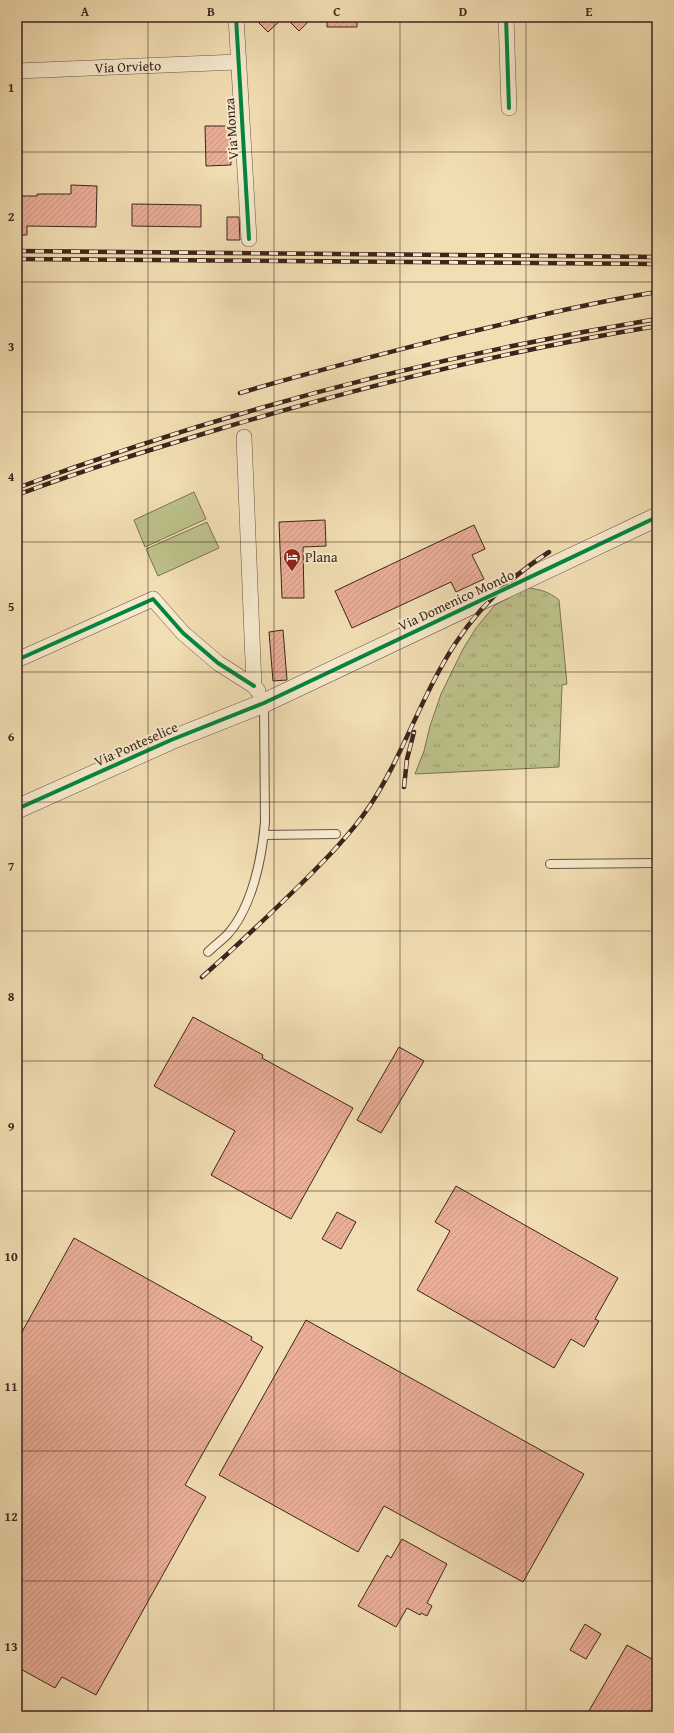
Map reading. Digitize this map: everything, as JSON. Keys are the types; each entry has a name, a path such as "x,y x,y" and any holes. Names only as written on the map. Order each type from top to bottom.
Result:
{"street":[{"name":"Via Monza","path":"236,17 249,239"},
{"path":"506,17 509,108"},
{"name":"Via Orvieto","path":"17,71 238,62"},
{"path":"244,437 254,686"},
{"name":"Via Domenico Mondo","path":"264,703 657,517"},
{"path":"17,660 153,599 183,633 218,663 254,686 264,703"},
{"name":"Via Ponteselice","path":"17,809 171,740 264,703"}],"lane":[{"path":"208,952 227,935 247,903 254,881 264,835 264,703"},
{"path":"264,835 336,834"},
{"path":"550,864 657,863"}],"green space":[{"path":"194,492 206,519 145,547 134,520"},
{"path":"207,522 219,548 158,576 146,549"},
{"path":"527,588 544,591 559,600 567,684 562,685 559,767 415,774 424,751 430,726 441,694 463,649 476,628 495,605"}],"building":[{"path":"253,17 284,17 268,32"},
{"path":"285,17 313,17 299,31"},
{"path":"327,17 357,17 357,27 327,27"},
{"path":"205,126 230,126 231,165 206,166"},
{"path":"71,185 97,186 96,227 27,226 27,235 17,235 17,196 37,196 37,194 71,194"},
{"path":"132,204 201,205 201,227 132,226"},
{"path":"227,217 239,217 240,240 227,240"},
{"name":"Plana","path":"325,520 326,546 303,547 304,598 282,598 279,522"},
{"path":"474,525 485,549 472,555 484,579 456,592 451,582 352,628 335,591"},
{"path":"283,630 287,680 273,681 269,632"},
{"path":"193,1017 263,1055 262,1058 353,1108 291,1219 211,1175 235,1131 154,1086"},
{"path":"399,1047 424,1061 381,1133 357,1120"},
{"path":"456,1186 618,1278 595,1319 599,1321 584,1347 571,1339 554,1368 417,1290 450,1231 435,1222"},
{"path":"337,1212 356,1222 341,1249 322,1239"},
{"path":"74,1238 252,1337 251,1340 263,1347 185,1485 206,1497 96,1695 62,1677 55,1688 17,1667 17,1341"},
{"path":"306,1320 584,1474 523,1582 384,1506 358,1552 219,1475"},
{"path":"402,1539 447,1564 427,1603 432,1606 427,1616 421,1613 420,1615 407,1608 396,1627 358,1606 387,1555 391,1558"},
{"path":"585,1624 601,1634 586,1659 570,1650"},
{"path":"627,1645 657,1662 657,1716 586,1716"}],"railway":[{"path":"17,251 657,257"},
{"path":"17,259 657,264"},
{"path":"240,393 319,370 453,336 529,318 631,296 657,292"},
{"path":"17,488 174,434 333,388 495,350 576,333 657,319"},
{"path":"17,495 69,476 226,427 386,383 494,357 657,326"},
{"path":"202,977 240,943 301,884 354,827 369,807 381,787 432,684 464,630 497,593 522,571 549,552"},
{"path":"404,787 407,759 414,732"}],"cycle path":[{"path":"236,17 249,239"},
{"path":"506,17 509,108"},
{"path":"17,809 171,740 264,703 657,517"},
{"path":"17,660 153,599 183,633 218,663 254,686"}],"place":[{"name":"Plana","path":"292,572"}]}
